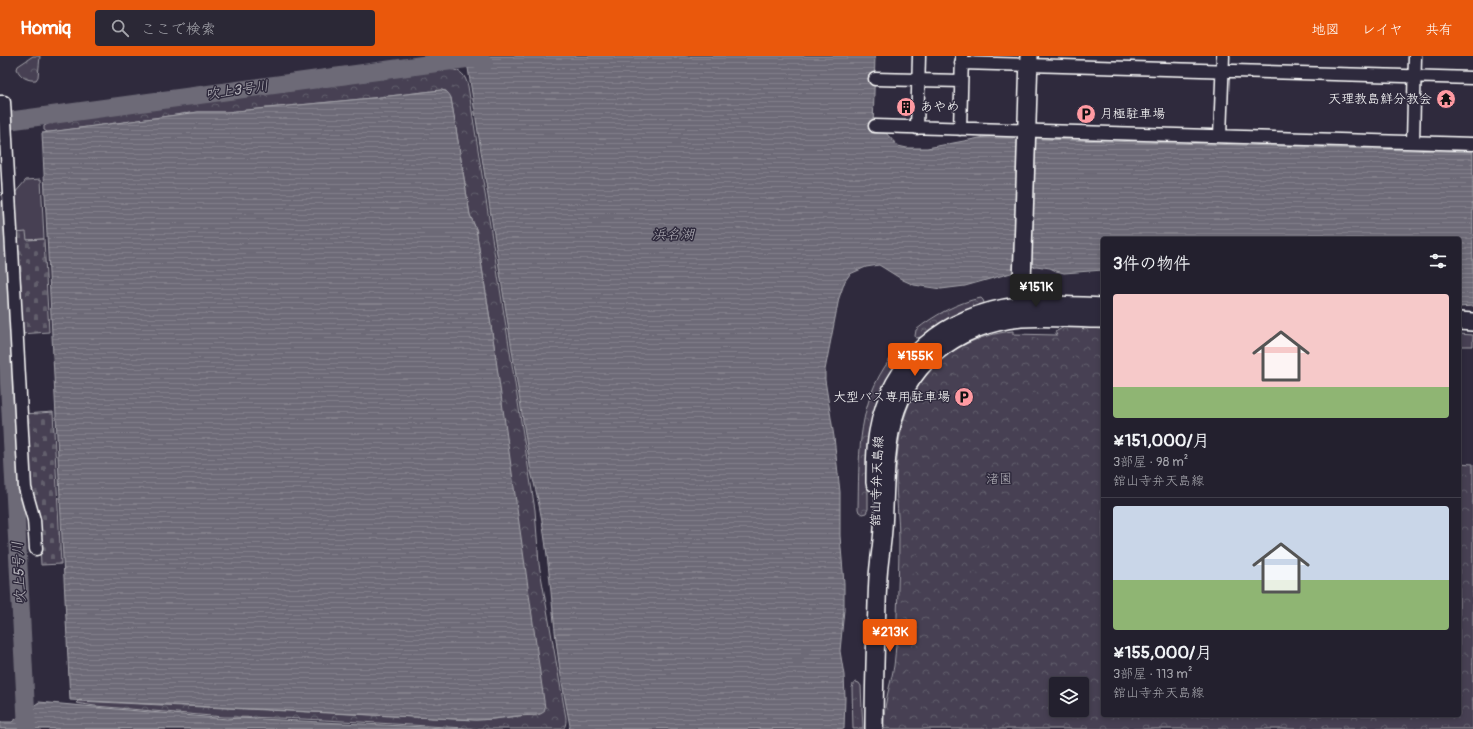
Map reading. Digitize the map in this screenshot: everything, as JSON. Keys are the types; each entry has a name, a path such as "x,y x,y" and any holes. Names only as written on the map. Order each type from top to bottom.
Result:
{"main road":[{"path":"1021,307 1028,60"},
{"name":"舘山寺弁天島線","path":"874,729 878,577 883,540 887,458 890,433 897,408 907,385 922,364 924,353 940,347 965,334 992,324 1021,307 1033,305 1101,307"},
{"name":"舘山寺弁天島線","path":"1021,307 1034,317 1101,319"},
{"path":"1461,321 1473,322"},
{"path":"1461,328 1473,328"}],"street":[{"path":"916,128 919,56"},
{"path":"1220,136 1223,56"},
{"path":"1413,142 1415,56"},
{"path":"960,129 962,60 1028,60 1222,71 1473,78"},
{"path":"875,78 961,81"},
{"path":"2,108 6,134 25,488 34,520 36,549"},
{"path":"875,126 1026,132 1220,136 1473,144"}],"green space":[{"path":"33,56 40,56 38,77 36,80 30,80 20,74 17,69 18,66"},
{"path":"450,69 462,74 466,79 468,86 535,510 539,564 566,718 565,727 563,729 493,729 290,718 223,717 76,703 78,701 476,720 537,715 494,345 476,229 470,215 451,98 446,91 441,90 226,112 198,112 51,132 44,130 44,126 50,123"},
{"path":"41,179 44,239 26,240 16,233 14,194 26,180"},
{"path":"26,232 27,240 44,239 49,332 21,334 16,233"},
{"path":"981,298 984,303 983,305 943,323 922,337 916,338 916,330 938,315 955,306"},
{"name":"渚園","path":"1066,326 1101,329 1101,717 1461,717 1461,463 1473,464 1473,729 884,729 885,709 894,666 897,634 899,524 896,478 897,458 904,419 910,401 919,384 931,369 946,356 970,342 994,334 1013,331 1013,334 1057,335 1055,332"},
{"path":"1461,334 1473,335 1473,346 1461,346"},
{"path":"899,348 903,348 906,352 890,375 868,457 868,509 866,513 862,514 858,509 861,436 864,418 875,384 884,368"},
{"path":"53,412 61,564 41,565 39,520 29,487 25,414"},
{"path":"856,682 861,686 863,729 853,729 852,688 853,684"}],"water":[{"name":"浜名湖","path":"459,56 875,56 873,130 884,131 898,146 907,148 927,148 985,137 1040,135 1040,139 1473,152 1473,306 1461,307 1461,237 1101,237 1101,270 1064,273 1050,268 1036,266 965,286 941,289 914,285 879,265 866,267 850,274 845,281 839,298 825,370 825,380 834,437 840,492 840,536 844,583 844,610 840,651 844,675 844,729 569,729 570,726 561,679 542,519 531,472 468,68 464,66"},
{"path":"441,90 448,92 451,98 470,215 476,229 494,345 545,708 544,712 537,715 476,720 70,700 42,133 198,112 226,112"},
{"path":"39,702 227,719 239,718 465,729 0,729 0,722 12,722"}],"waterway":[{"name":"吹上3号川","path":"0,122 474,58 484,63"},
{"name":"吹上3号川","path":"43,111 43,116"},
{"name":"吹上5号川","path":"0,210 27,729"}],"place":[{"name":"天理教島鮮分教会","path":"1446,99"},
{"name":"あやめ","path":"906,107"},
{"name":"月極駐車場","path":"1086,114"},
{"name":"大型バス専用駐車場","path":"964,397"}]}
